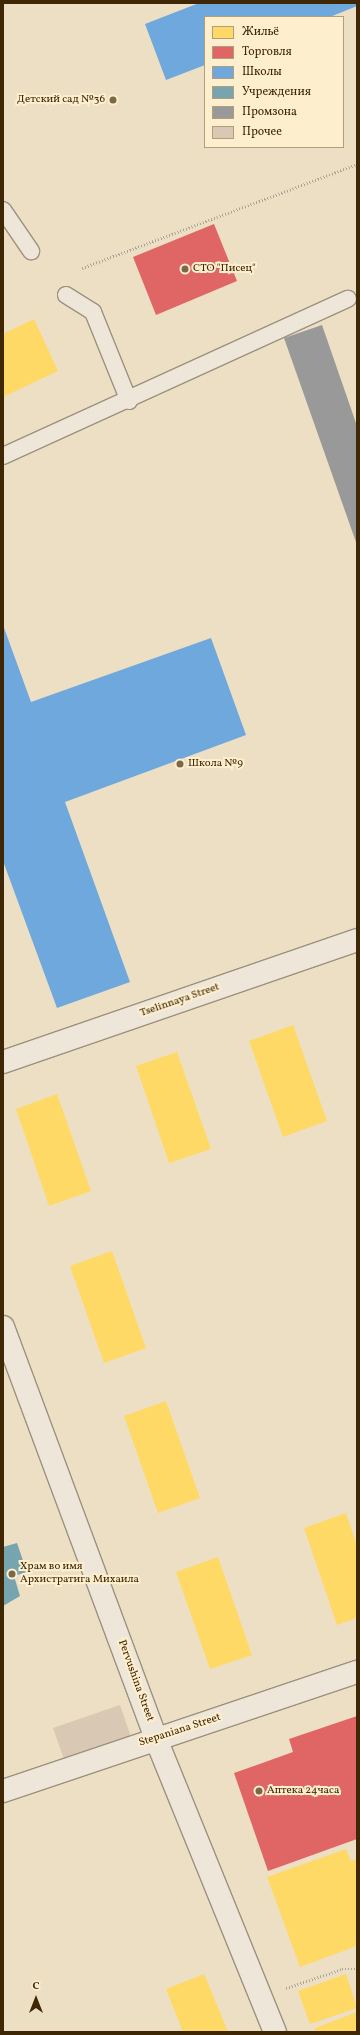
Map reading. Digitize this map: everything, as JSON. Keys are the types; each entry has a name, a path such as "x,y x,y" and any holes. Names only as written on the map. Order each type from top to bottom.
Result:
{"street":[{"name":"Tselinnaya Street","path":"3,1062 357,940"},
{"name":"Pervushina Street","path":"3,1327 156,1739 275,2032"},
{"name":"Stepaniana Street","path":"3,1790 357,1672"}],"lane":[{"path":"3,210 31,250"},
{"path":"66,295 93,312 129,401"},
{"path":"3,456 129,401 348,299"}],"path":[{"path":"82,268 357,164"},
{"path":"260,1996 342,1969 357,1969"}],"building: Жильё":[{"path":"34,319 58,371 3,397 3,334"},
{"path":"293,1025 327,1121 283,1137 249,1041"},
{"path":"177,1052 211,1149 169,1163 136,1066"},
{"path":"57,1094 91,1191 49,1206 16,1109"},
{"path":"112,1251 146,1348 104,1363 70,1266"},
{"path":"166,1401 200,1498 158,1513 124,1416"},
{"path":"346,1513 357,1546 357,1618 337,1625 304,1528"},
{"path":"218,1557 252,1655 210,1669 176,1572"},
{"path":"346,1849 351,1861 357,1859 357,1946 300,1967 267,1877"},
{"path":"204,1974 228,2032 183,2032 166,1989"},
{"path":"346,1974 357,2008 310,2024 298,1991"},
{"path":"357,2012 357,2032 316,2032 315,2028"}],"building: Торговля":[{"name":"СТО \"Писец\"","path":"214,224 237,281 156,315 133,257"},
{"path":"357,1716 357,1839 268,1871 234,1773 293,1752 289,1739"}],"building: Школы":[{"path":"199,3 357,3 357,6 332,16 204,16 204,65 166,80 145,24"},
{"path":"3,625 31,702 211,638 246,735 65,802 130,982 57,1008 3,861"}],"building: Учреждения":[{"name":"Храм во имя Архистратига Михаила","path":"17,1543 27,1572 14,1576 20,1596 3,1606 3,1547"}],"building: Промзона":[{"path":"322,325 357,426 357,545 284,338"}],"building: Прочее":[{"path":"120,1705 131,1737 64,1759 53,1728"}],"place":[{"name":"Детский сад №36","path":"113,100"},
{"name":"СТО \"Писец\"","path":"185,269"},
{"name":"Школа №9","path":"180,764"},
{"name":"Храм во имя Архистратига Михаила","path":"12,1574"},
{"name":"Аптека 24часа","path":"259,1791"}]}
